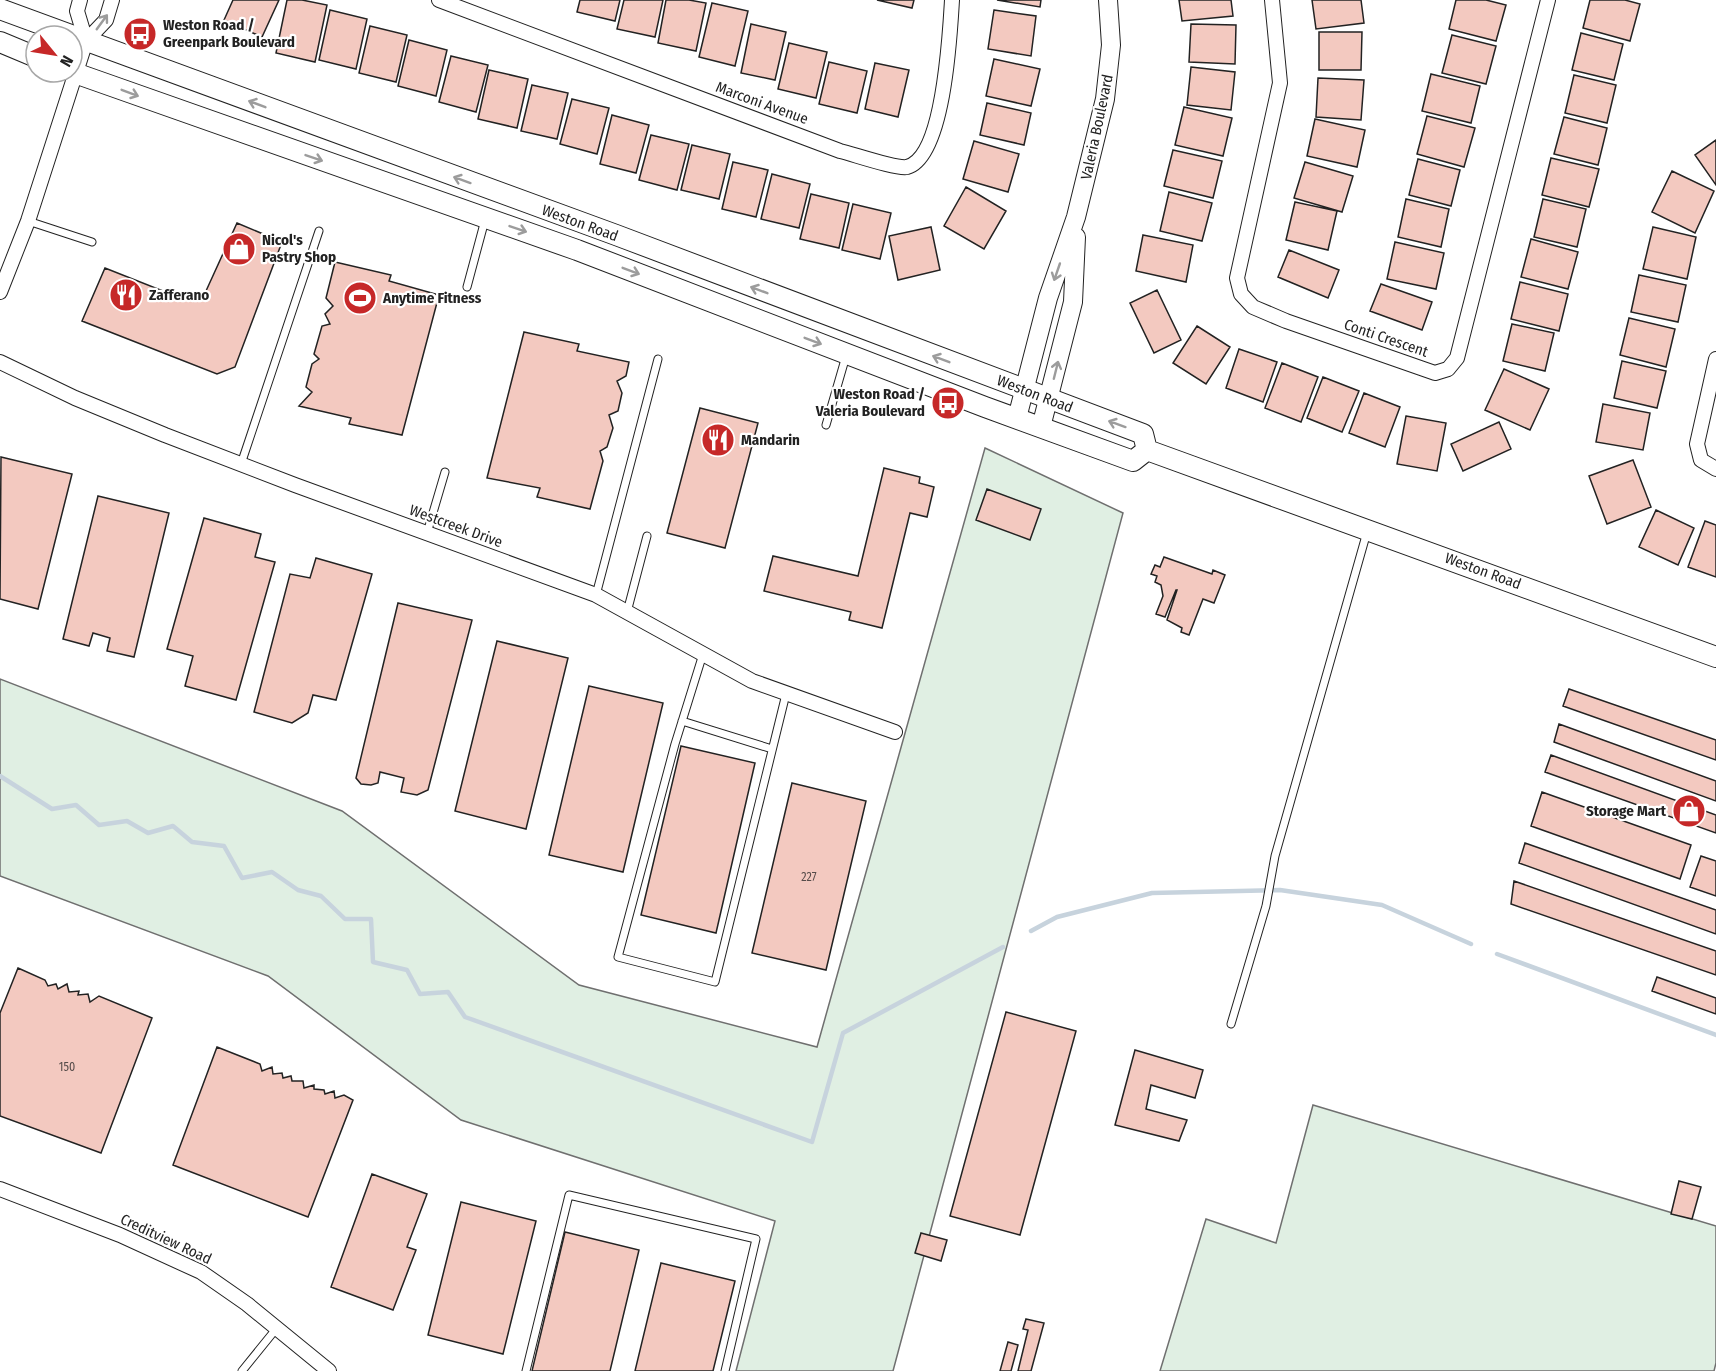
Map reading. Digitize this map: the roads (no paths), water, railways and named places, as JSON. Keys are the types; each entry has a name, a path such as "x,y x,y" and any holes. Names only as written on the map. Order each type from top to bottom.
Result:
{"main road":[{"name":"Weston Road","path":"0,9 616,235 1143,434 1148,450"},
{"path":"0,42 24,52"},
{"name":"Weston Road","path":"84,77 588,254 1133,461 1148,450"},
{"name":"Weston Road","path":"1148,450 1716,657"}],"street":[{"path":"81,0 77,11 86,41"},
{"path":"84,46 106,20 112,0"},
{"name":"Marconi Avenue","path":"439,0 840,151 904,167 915,163 926,150 933,135 947,68 952,0"},
{"name":"Valeria Boulevard","path":"1017,418 1048,298 1076,217 1108,82 1111,45 1108,0"},
{"name":"Conti Crescent","path":"1272,0 1280,82 1237,278 1241,294 1253,307 1286,321 1435,372 1448,369 1457,358 1548,0"},
{"path":"0,292 28,221 70,84"},
{"name":"Valeria Boulevard","path":"1041,427 1073,302 1076,217"},
{"path":"1716,359 1697,444 1701,460 1716,469"},
{"name":"Westcreek Drive","path":"0,362 75,398 241,464 596,595 752,681 895,732"},
{"name":"Creditview Road","path":"0,1189 120,1235 201,1272 247,1304 329,1371"}],"lane":[{"path":"467,287 486,218"},
{"path":"28,221 92,242"},
{"path":"241,464 319,231"},
{"path":"826,425 847,354"},
{"path":"596,595 658,359"},
{"path":"427,533 445,472"},
{"path":"1231,1024 1266,906 1275,856 1368,530"},
{"path":"627,612 647,536"},
{"path":"703,654 682,721 618,957 715,982 786,694"},
{"path":"682,721 772,749"},
{"path":"526,1371 569,1195 756,1239 725,1371"},
{"path":"242,1371 276,1329"}],"waterway":[{"path":"0,776 52,809 76,805 99,825 127,821 148,833 173,826 192,842 224,846 242,878 272,872 298,890 321,896 345,919 371,919 373,962 407,970 420,994 448,992 465,1017 812,1142 843,1033 1003,947"},
{"path":"1031,931 1057,917 1152,893 1280,890 1382,905 1471,944"},
{"path":"1497,954 1716,1035"}],"place":[{"name":"Weston Road / Greenpark Boulevard","path":"140,34"},
{"name":"Nicol's Pastry Shop","path":"239,249"},
{"name":"Zafferano","path":"126,295"},
{"name":"Anytime Fitness","path":"360,298"},
{"name":"Weston Road / Valeria Boulevard","path":"948,403"},
{"name":"Mandarin","path":"718,440"},
{"name":"Storage Mart","path":"1689,811"}]}
